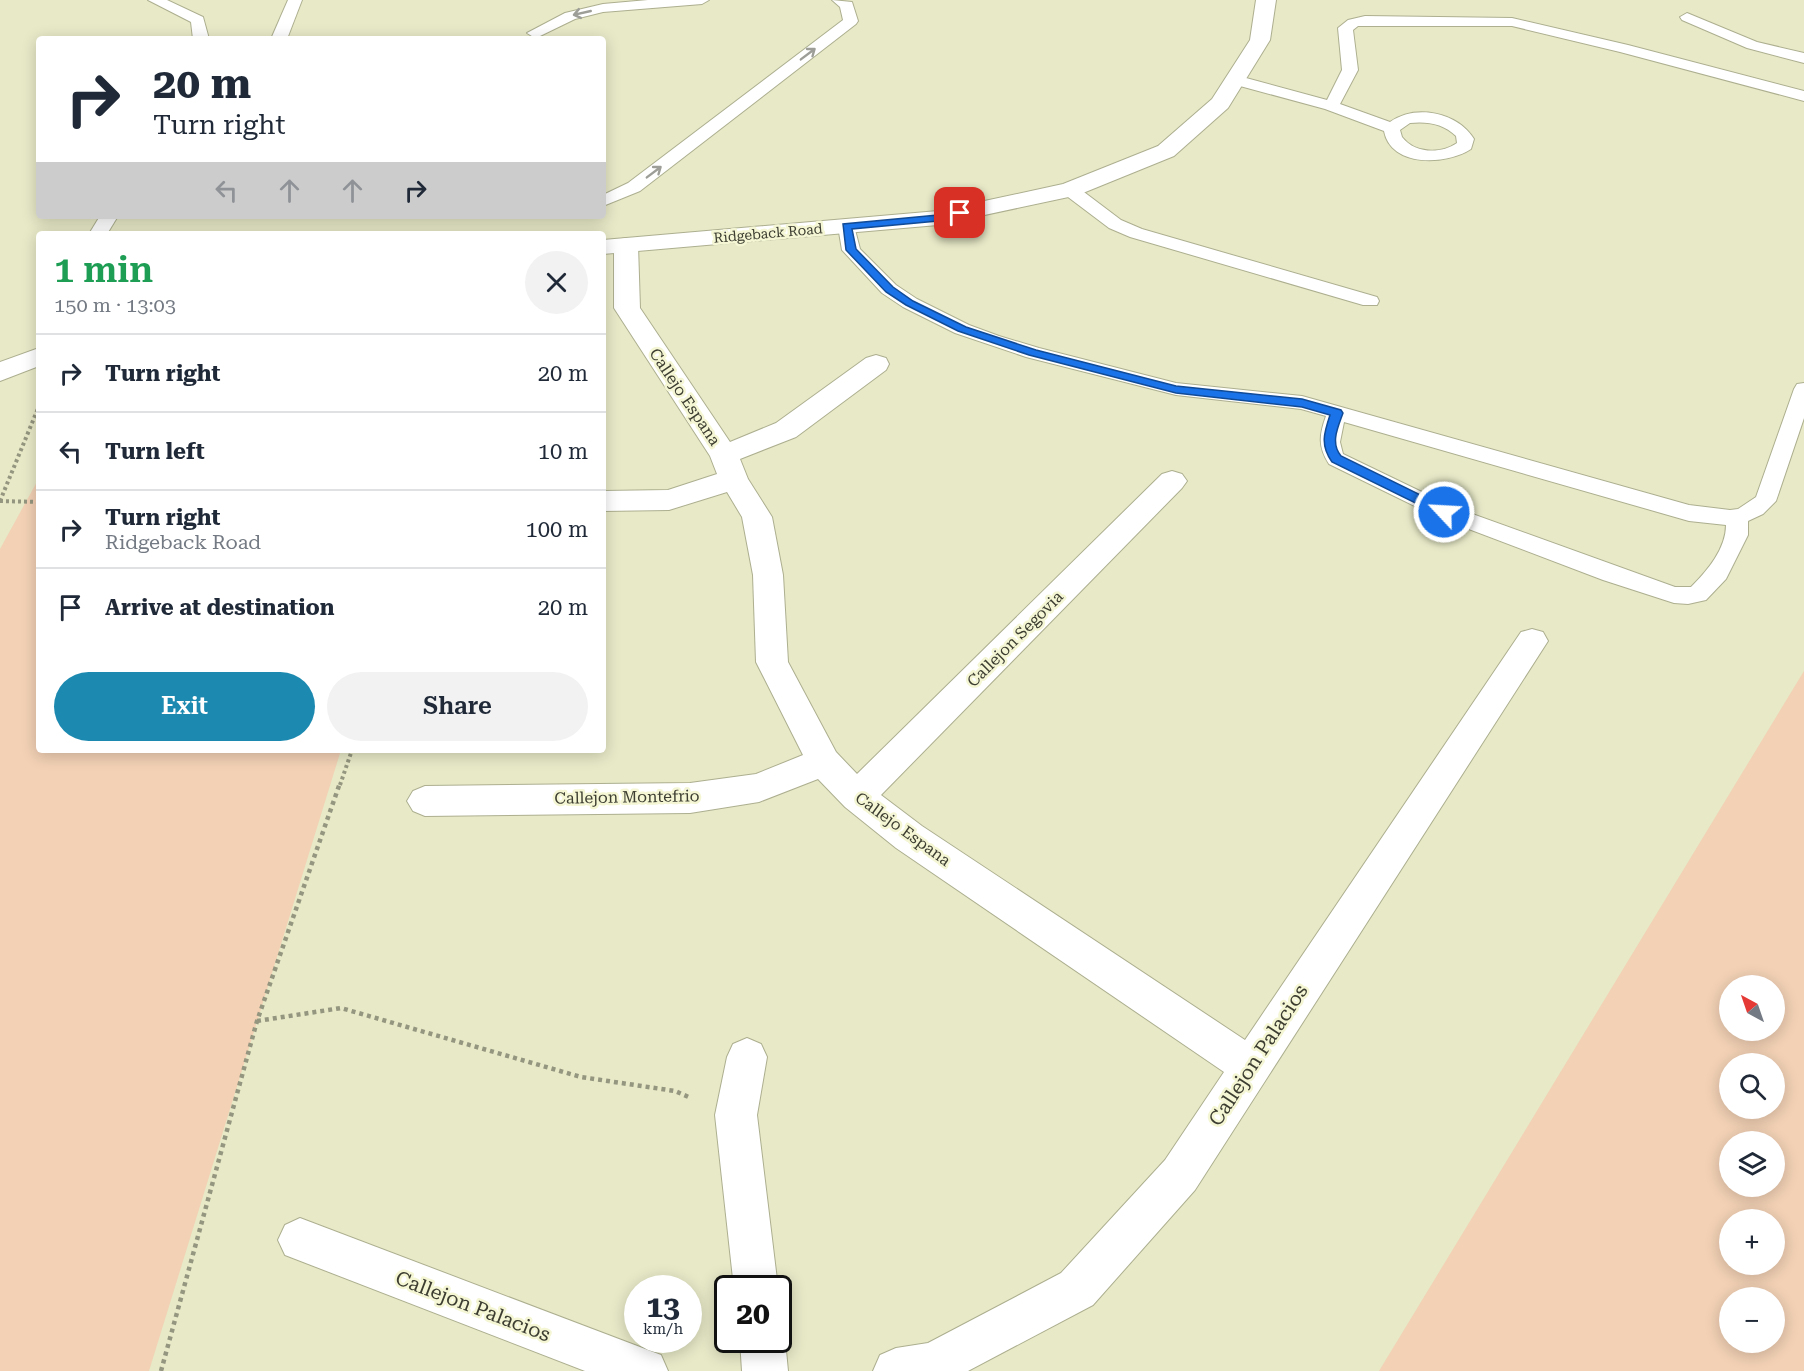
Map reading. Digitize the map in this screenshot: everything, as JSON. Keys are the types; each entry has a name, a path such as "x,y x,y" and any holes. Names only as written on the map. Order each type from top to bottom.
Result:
{"street":[{"name":"Ridgeback Road","path":"615,246 938,218 1070,190 1166,151 1220,104 1260,40 1266,0"},
{"name":"Callejo Espana","path":"615,246 627,308 729,467 757,517 768,575 772,662 824,762 857,797 909,837 1251,1067"},
{"path":"0,372 36,358"},
{"path":"606,501 669,500 729,467 786,430 876,364"},
{"name":"Callejon Segovia","path":"857,797 1172,481"},
{"name":"Callejon Palacios","path":"896,1371 933,1365 1077,1289 1180,1175 1413,818 1532,641"},
{"name":"Callejon Montefrio","path":"425,801 690,798 759,788 824,762"},
{"path":"747,1057 736,1115 754,1275"},
{"name":"Callejon Palacios","path":"300,1240 645,1371"},
{"path":"763,1353 765,1371"}],"lane":[{"path":"155,0 198,20 201,36"},
{"path":"280,36 295,0"},
{"path":"536,33 570,16 603,8 702,0"},
{"path":"606,200 634,187 851,21 847,5 839,0"},
{"path":"1687,17 1752,45 1804,58"},
{"path":"1331,106 1350,70 1345,28 1365,20 1512,22 1623,48 1804,96"},
{"path":"1235,80 1331,106 1392,128"},
{"path":"1070,190 1115,224 1136,233 1370,301"},
{"path":"847,226 851,250 889,290 962,329 1033,353 1176,389 1302,403 1689,513 1737,519 1753,511 1765,501 1804,389"},
{"path":"1337,413 1329,436 1330,450 1336,459 1444,512 1674,595 1698,594 1718,573 1737,535 1737,519"}],"path":[{"path":"36,413 0,501 36,502"},
{"path":"161,1371 257,1021 351,753"},
{"path":"257,1021 341,1008 580,1077 675,1091 736,1115"}],"shaded area":[{"path":"36,483 36,753 340,753 149,1371 0,1371 0,549"},
{"path":"1804,671 1804,1371 1379,1371"}],"route":[{"path":"960,213 938,218 847,226 851,250 889,290 962,329 992,340 1033,353 1176,389 1302,403 1337,413 1329,436 1330,450 1336,459 1444,512"}]}
